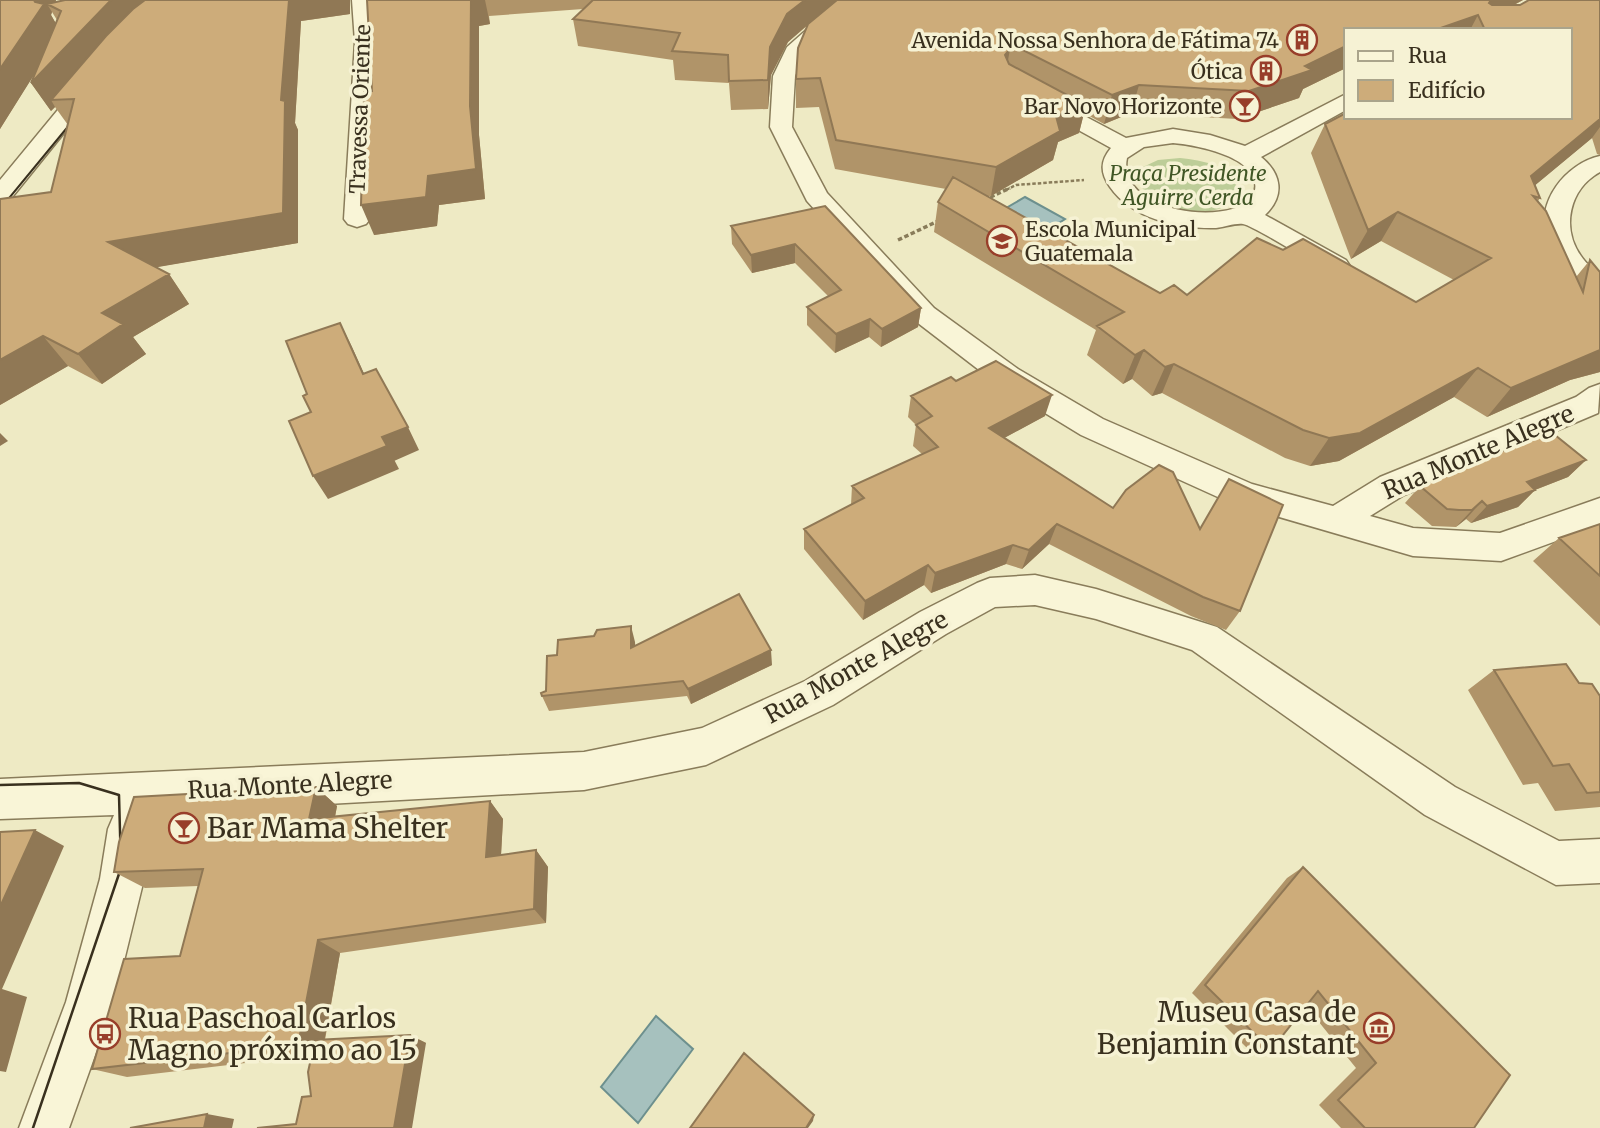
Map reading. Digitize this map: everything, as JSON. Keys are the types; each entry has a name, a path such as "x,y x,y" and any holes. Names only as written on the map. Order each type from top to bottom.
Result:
{"street":[{"name":"Travessa Oriente","path":"357,219 365,42 362,0"},
{"path":"860,11 828,22 797,47 784,76 781,127 816,196 924,314 1007,376 1092,427 1243,494 1338,520"},
{"path":"0,196 107,66"},
{"path":"1024,91 1126,147"},
{"path":"1245,156 1344,103"},
{"path":"1173,136 1224,145 1245,156 1263,173 1269,191 1265,202 1247,215 1212,221 1186,219 1139,203 1123,190 1114,177 1112,164 1118,153 1126,147 1149,138 1173,136"},
{"path":"1600,163 1590,167 1563,191 1556,225 1564,252 1600,295"},
{"path":"1247,215 1354,275"},
{"name":"Rua Monte Alegre","path":"1338,520 1392,486 1587,405 1600,395"},
{"name":"Rua Monte Alegre","path":"1338,520 1413,542 1502,547 1600,511"},
{"name":"Rua Monte Alegre","path":"0,799 119,796 584,771 706,746 819,693 933,623 990,593 1035,590 1096,604 1205,639 1440,802 1556,863 1600,862"},
{"path":"44,1128 90,1002 122,879 131,814 119,796"}],"path":[{"path":"979,202 1016,185 1114,177"},
{"path":"869,254 942,219"}],"green space":[{"name":"Praça Presidente Aguirre Cerda","path":"1158,160 1198,160 1222,170 1238,189 1233,202 1222,208 1195,212 1180,210 1155,200 1138,180 1143,167"}],"water":[{"path":"1025,197 1065,219 1042,234 1001,211"},
{"path":"656,1016 693,1049 638,1123 601,1087"}],"building":[{"path":"0,0 34,0 44,4 0,69"},
{"path":"65,0 111,0 31,83 61,11 47,4"},
{"path":"145,0 289,0 281,100 285,101 283,213 108,242 169,274 102,313 123,324 78,354 43,336 0,360 0,199 51,192 74,99 51,100 106,36"},
{"path":"367,0 471,0 470,106 476,169 428,176 426,197 361,205 364,92 372,91"},
{"path":"593,0 805,0 787,14 770,47 768,80 729,81 728,55 672,51 680,33 573,19"},
{"path":"837,0 1491,0 1489,3 1492,5 1520,5 1529,0 1600,0 1600,119 1531,176 1540,198 1533,196 1546,211 1583,292 1590,260 1600,272 1600,350 1511,388 1478,368 1360,433 1329,438 1303,430 1174,364 1165,367 1144,350 1135,355 1097,326 1124,312 938,202 953,177 1160,293 1174,285 1187,295 1257,238 1283,250 1303,239 1416,302 1491,258 1398,212 1368,230 1325,124 1344,114 1344,119 1572,119 1572,28 1484,28 1478,15 1441,28 1344,28 1344,47 1305,66 1312,70 1249,91 1139,85 1112,95 1019,48 1010,49 1005,55 1009,64 1086,105 1056,116 1060,131 996,167 836,140 820,78 796,79 798,48 808,24"},
{"path":"825,206 921,308 882,329 870,319 836,334 807,307 841,290 795,244 751,255 731,226"},
{"path":"340,323 363,374 376,369 408,427 382,437 387,446 313,476 289,421 311,412 303,396 307,394 286,341"},
{"path":"996,361 1052,395 989,428 1113,508 1126,490 1159,465 1173,472 1200,529 1229,479 1283,505 1240,611 1203,597 1057,524 1029,550 1013,545 935,573 928,565 865,601 804,529 864,498 852,486 938,447 916,425 932,416 911,396 951,377 956,381"},
{"path":"1550,431 1586,460 1527,482 1535,490 1487,506 1482,501 1472,510 1459,510 1447,509 1420,486"},
{"path":"1600,524 1600,576 1559,538"},
{"path":"739,594 771,650 688,689 683,681 542,696 541,693 546,691 547,656 557,655 558,640 594,636 597,630 631,626 631,648"},
{"path":"1566,664 1579,683 1592,684 1600,696 1600,792 1587,793 1569,764 1553,766 1494,670"},
{"path":"316,787 309,819 490,801 486,857 536,850 534,909 318,940 298,1045 92,1069 124,959 180,956 203,869 114,872 119,842 134,797"},
{"path":"35,830 0,907 0,832"},
{"name":"Museu Casa de Benjamin Constant","path":"1303,867 1510,1075 1474,1128 1365,1128 1338,1100 1376,1063 1318,991 1271,1050 1205,985"},
{"path":"410,1035 394,1128 257,1128 296,1124 302,1097 311,1096 308,1072 315,1040"},
{"path":"744,1053 814,1115 806,1128 690,1128"},
{"path":"207,1114 204,1128 130,1128"}],"tram line":[{"path":"0,209 80,112"},
{"path":"0,785 79,783 119,795 121,868 33,1128"}],"place":[{"name":"Avenida Nossa Senhora de Fátima 74","path":"1302,40"},
{"name":"Ótica","path":"1266,71"},
{"name":"Bar Novo Horizonte","path":"1245,106"},
{"name":"Escola Municipal Guatemala","path":"1002,241"},
{"name":"Bar Mama Shelter","path":"184,828"},
{"name":"Museu Casa de Benjamin Constant","path":"1379,1028"},
{"name":"Rua Paschoal Carlos Magno próximo ao 15","path":"105,1034"}]}
